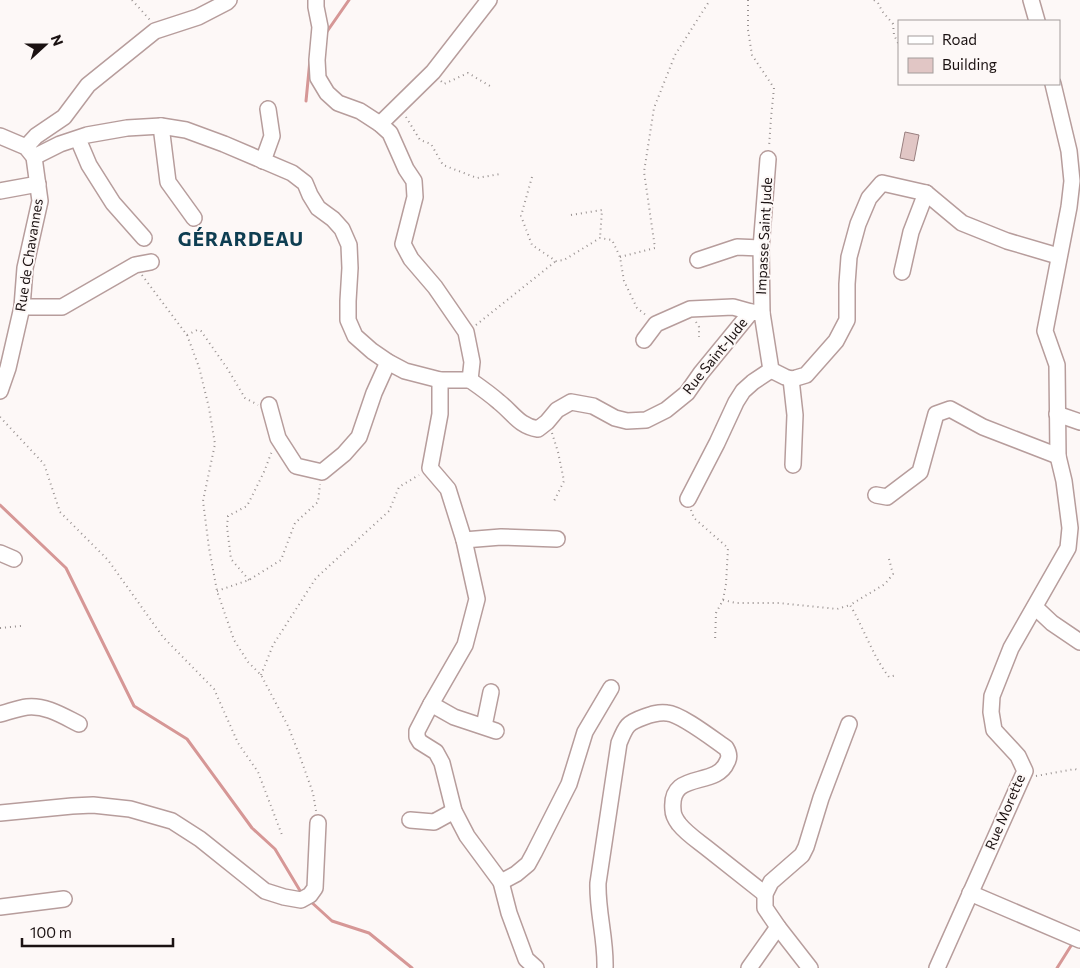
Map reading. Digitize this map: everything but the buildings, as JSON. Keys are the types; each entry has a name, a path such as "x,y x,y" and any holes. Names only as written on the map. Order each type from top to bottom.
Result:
{"street":[{"path":"30,152 36,136 64,117 88,85 155,31 198,17 229,0"},
{"path":"316,0 320,27 317,60 318,78 327,93 338,103 360,111 390,133 406,169 414,181 415,197 403,244 466,332 472,362 470,380"},
{"path":"380,124 433,72 489,0"},
{"path":"1031,0 1036,20"},
{"path":"1053,85 1076,183 1068,207 1044,331 1057,365 1058,456 1064,482 1070,528 1068,548 1035,607 1052,623 1080,642"},
{"path":"263,161 272,136 268,109"},
{"path":"0,136 30,152 87,135 127,128 161,126 186,130 292,173 304,183 318,208 333,219 342,229 349,246 348,320 355,336 372,351 405,371 440,380 470,380 528,427 538,429 547,422"},
{"path":"161,126 168,182 194,218"},
{"path":"78,138 92,171 113,203 144,238"},
{"name":"Rue de Chavannes","path":"0,391 8,368 22,307 25,268 40,201 30,152"},
{"name":"Impasse Saint Jude","path":"756,313 768,159"},
{"path":"688,499 743,391 771,370 790,379 806,375 836,341 847,320 849,257 858,224 869,198 882,183 926,194 962,223 1058,256"},
{"path":"0,191 38,184"},
{"path":"902,272 911,232 926,194"},
{"path":"698,260 737,247 761,248"},
{"path":"22,307 62,307 135,265 151,262"},
{"path":"644,340 656,324 690,309 733,307 756,313"},
{"name":"Rue Saint-Jude","path":"756,313 771,370"},
{"name":"Rue Saint-Jude","path":"547,422 557,410 571,402 593,406 615,418 627,421 646,420 666,410 687,393 701,373 756,313"},
{"path":"270,410 278,438 296,466 322,472 344,454 359,437 374,393 388,362"},
{"path":"790,379 795,415 793,465"},
{"path":"440,380 440,414 430,468 448,489 464,540 477,599 465,644 431,704 416,737 420,742 436,752 442,763 454,811 468,836 500,882 509,914 526,959 536,968"},
{"path":"876,495 887,497 920,472 936,414 950,409 983,427 1058,456"},
{"path":"1057,414 1080,422"},
{"path":"464,540 501,537 558,539"},
{"name":"Rue Morette","path":"937,968 1025,771 1018,756 994,730 991,712 992,696 1011,648 1035,607"},
{"path":"500,882 516,874 528,864 569,784 585,732 611,688"},
{"path":"431,704 454,717 490,728 491,692"},
{"path":"0,714 26,707 41,707 79,724"},
{"path":"605,968 598,883 619,743 625,728 634,720 655,713 668,713 679,716 726,748 729,754 723,769 717,774 691,782 676,791 673,800 673,812 679,825 765,894"},
{"path":"810,968 765,908 765,894 770,882 802,855 806,847 821,798 849,724"},
{"path":"0,812 93,805 130,809 172,821 200,839 265,891 297,900 310,895 315,888 318,823"},
{"path":"410,820 434,822 454,811"},
{"path":"970,893 1080,940"},
{"path":"0,907 64,900"},
{"path":"749,968 778,927"}],"path":[{"path":"132,0 159,30"},
{"path":"620,257 655,248 644,172 654,108 675,55 710,0"},
{"path":"748,0 748,30 752,55 774,88 768,159"},
{"path":"874,0 893,24 894,35 898,43"},
{"path":"433,72 444,84 468,73 490,86"},
{"path":"399,106 420,140 431,144 443,165 478,178 500,174"},
{"path":"532,177 521,216 532,245 556,261"},
{"path":"571,215 602,210 600,238"},
{"path":"466,332 556,261 564,260 600,238 612,240 620,257 624,281 637,308 656,324"},
{"path":"135,265 186,335 198,367 209,408 215,444 203,501 217,591 234,640 248,662 261,675 288,726 313,793 318,823"},
{"path":"690,309 699,328 700,337"},
{"path":"186,335 197,330 201,331 245,398 270,410"},
{"path":"0,417 44,464 60,512 108,560 163,637 214,689 238,743 258,772 282,835"},
{"path":"547,422 558,452 564,480 553,503"},
{"path":"248,580 231,559 227,528 228,516 247,506 278,438"},
{"path":"261,675 273,646 316,578 390,511 399,486 430,468"},
{"path":"217,591 248,580 281,560 295,523 318,502 322,472"},
{"path":"688,499 694,518 728,548 726,584 723,600 716,613 715,642"},
{"path":"723,600 736,603 779,603 837,609 850,605 885,584 894,574 889,559"},
{"path":"850,605 880,665 889,677 897,675"},
{"path":"0,628 21,626"},
{"path":"1021,779 1075,769 1080,771"}],"waterway":[{"path":"326,33 349,0"},
{"path":"306,101 311,57"},
{"path":"0,505 66,568 134,706 187,739 252,828 275,849 302,894"},
{"path":"309,900 332,921 369,933 412,968"},
{"path":"1057,968 1074,941"}],"district":[{"name":"GÉRARDEAU","path":"241,239"}]}
